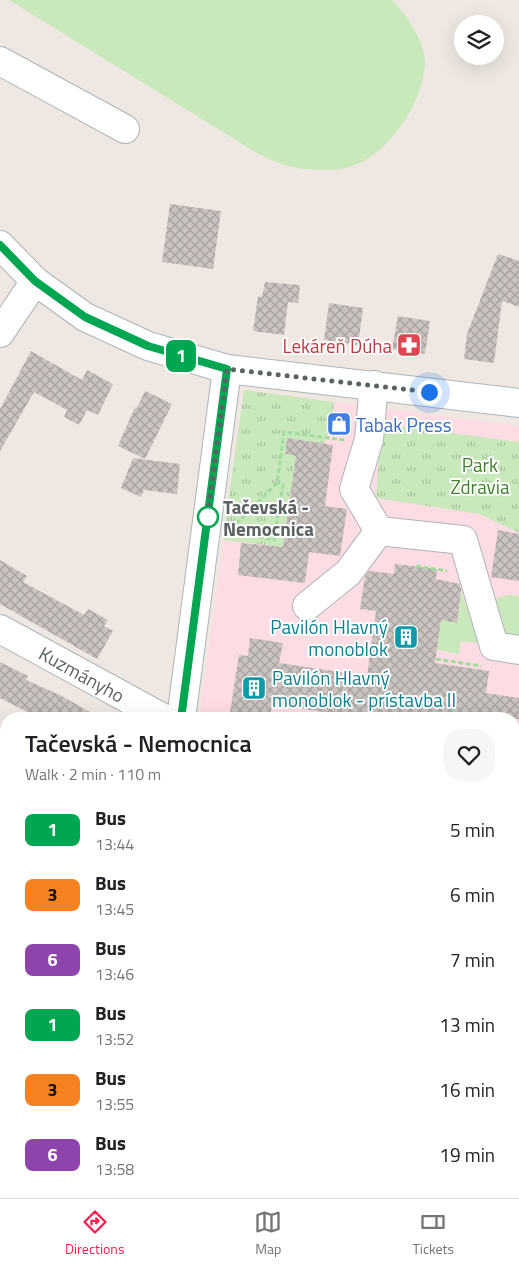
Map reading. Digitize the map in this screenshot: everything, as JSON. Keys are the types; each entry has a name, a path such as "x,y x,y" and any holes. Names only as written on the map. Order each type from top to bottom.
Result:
{"street":[{"path":"0,61 126,129"},
{"path":"0,245 35,281 85,317 148,346 227,369 519,403"},
{"path":"0,333 35,281"},
{"path":"182,712 227,369"},
{"path":"374,385 368,443 354,489 379,531"},
{"path":"307,606 348,573 379,531"},
{"path":"379,531 463,540 494,646 519,650"},
{"name":"Kuzmányho","path":"0,628 152,712"}],"path":[{"path":"202,558 277,483 284,432 368,443"},
{"path":"228,532 274,540 283,485 277,483"},
{"path":"436,659 488,667"}],"shaded area":[{"path":"244,390 519,426 519,712 200,712"}],"green space":[{"path":"9,0 392,0 409,20 422,45 425,62 423,78 410,112 399,129 372,156 357,164 341,169 299,168 281,164 257,153"},
{"path":"244,390 334,402 332,423 324,444 287,438 285,454 296,456 283,547 223,540"},
{"name":"Park Zdravia","path":"381,424 519,442 519,533 479,514 376,498"},
{"path":"461,591 478,640 477,643 461,641 459,654 437,650 441,620 457,622"},
{"path":"519,596 519,636 506,633 499,625 495,614 493,602 499,597"}],"building":[{"path":"170,204 221,211 213,269 162,262"},
{"path":"498,254 519,261 519,307 502,301 494,363 464,359 467,334"},
{"path":"265,282 300,285 298,303 288,302 284,335 253,331 258,296 262,297"},
{"path":"329,303 363,308 358,345 324,340"},
{"path":"398,316 430,321 425,354 392,349"},
{"path":"31,351 82,380 87,370 113,384 98,415 87,410 79,425 64,417 67,410 34,392 0,451 0,409"},
{"path":"145,391 172,404 145,459 118,446 135,407 137,408"},
{"path":"287,438 333,445 325,506 347,509 340,556 309,552 305,583 238,575 241,543 283,547 296,456 285,454"},
{"path":"133,458 180,464 177,494 144,490 141,497 121,488"},
{"path":"498,530 519,534 519,581 491,577"},
{"path":"0,560 27,576 23,582 84,615 88,609 108,620 104,626 113,631 97,659 0,604"},
{"name":"Pavilón Hlavný monoblok","path":"395,564 437,569 436,579 460,584 457,623 441,620 435,663 489,671 486,693 519,698 519,712 323,712 272,704 271,712 230,712 239,655 248,656 250,638 283,643 279,663 367,676 376,611 360,609 365,576 369,571 394,574"},
{"path":"0,662 28,676 26,680 62,696 90,712 27,712 0,698"}],"bus line":[{"name":"1","path":"0,245 35,281 85,317 148,346 227,369 182,712"}],"place":[{"name":"Lekáreň Dúha","path":"409,345"},
{"name":"Tabak Press","path":"339,424"},
{"name":"Tačevská - Nemocnica","path":"208,517"},
{"name":"Pavilón Hlavný monoblok","path":"406,637"},
{"name":"Pavilón Hlavný monoblok - prístavba II","path":"254,688"}],"route":[{"path":"208,517 207,520 227,369 429,392"}]}
